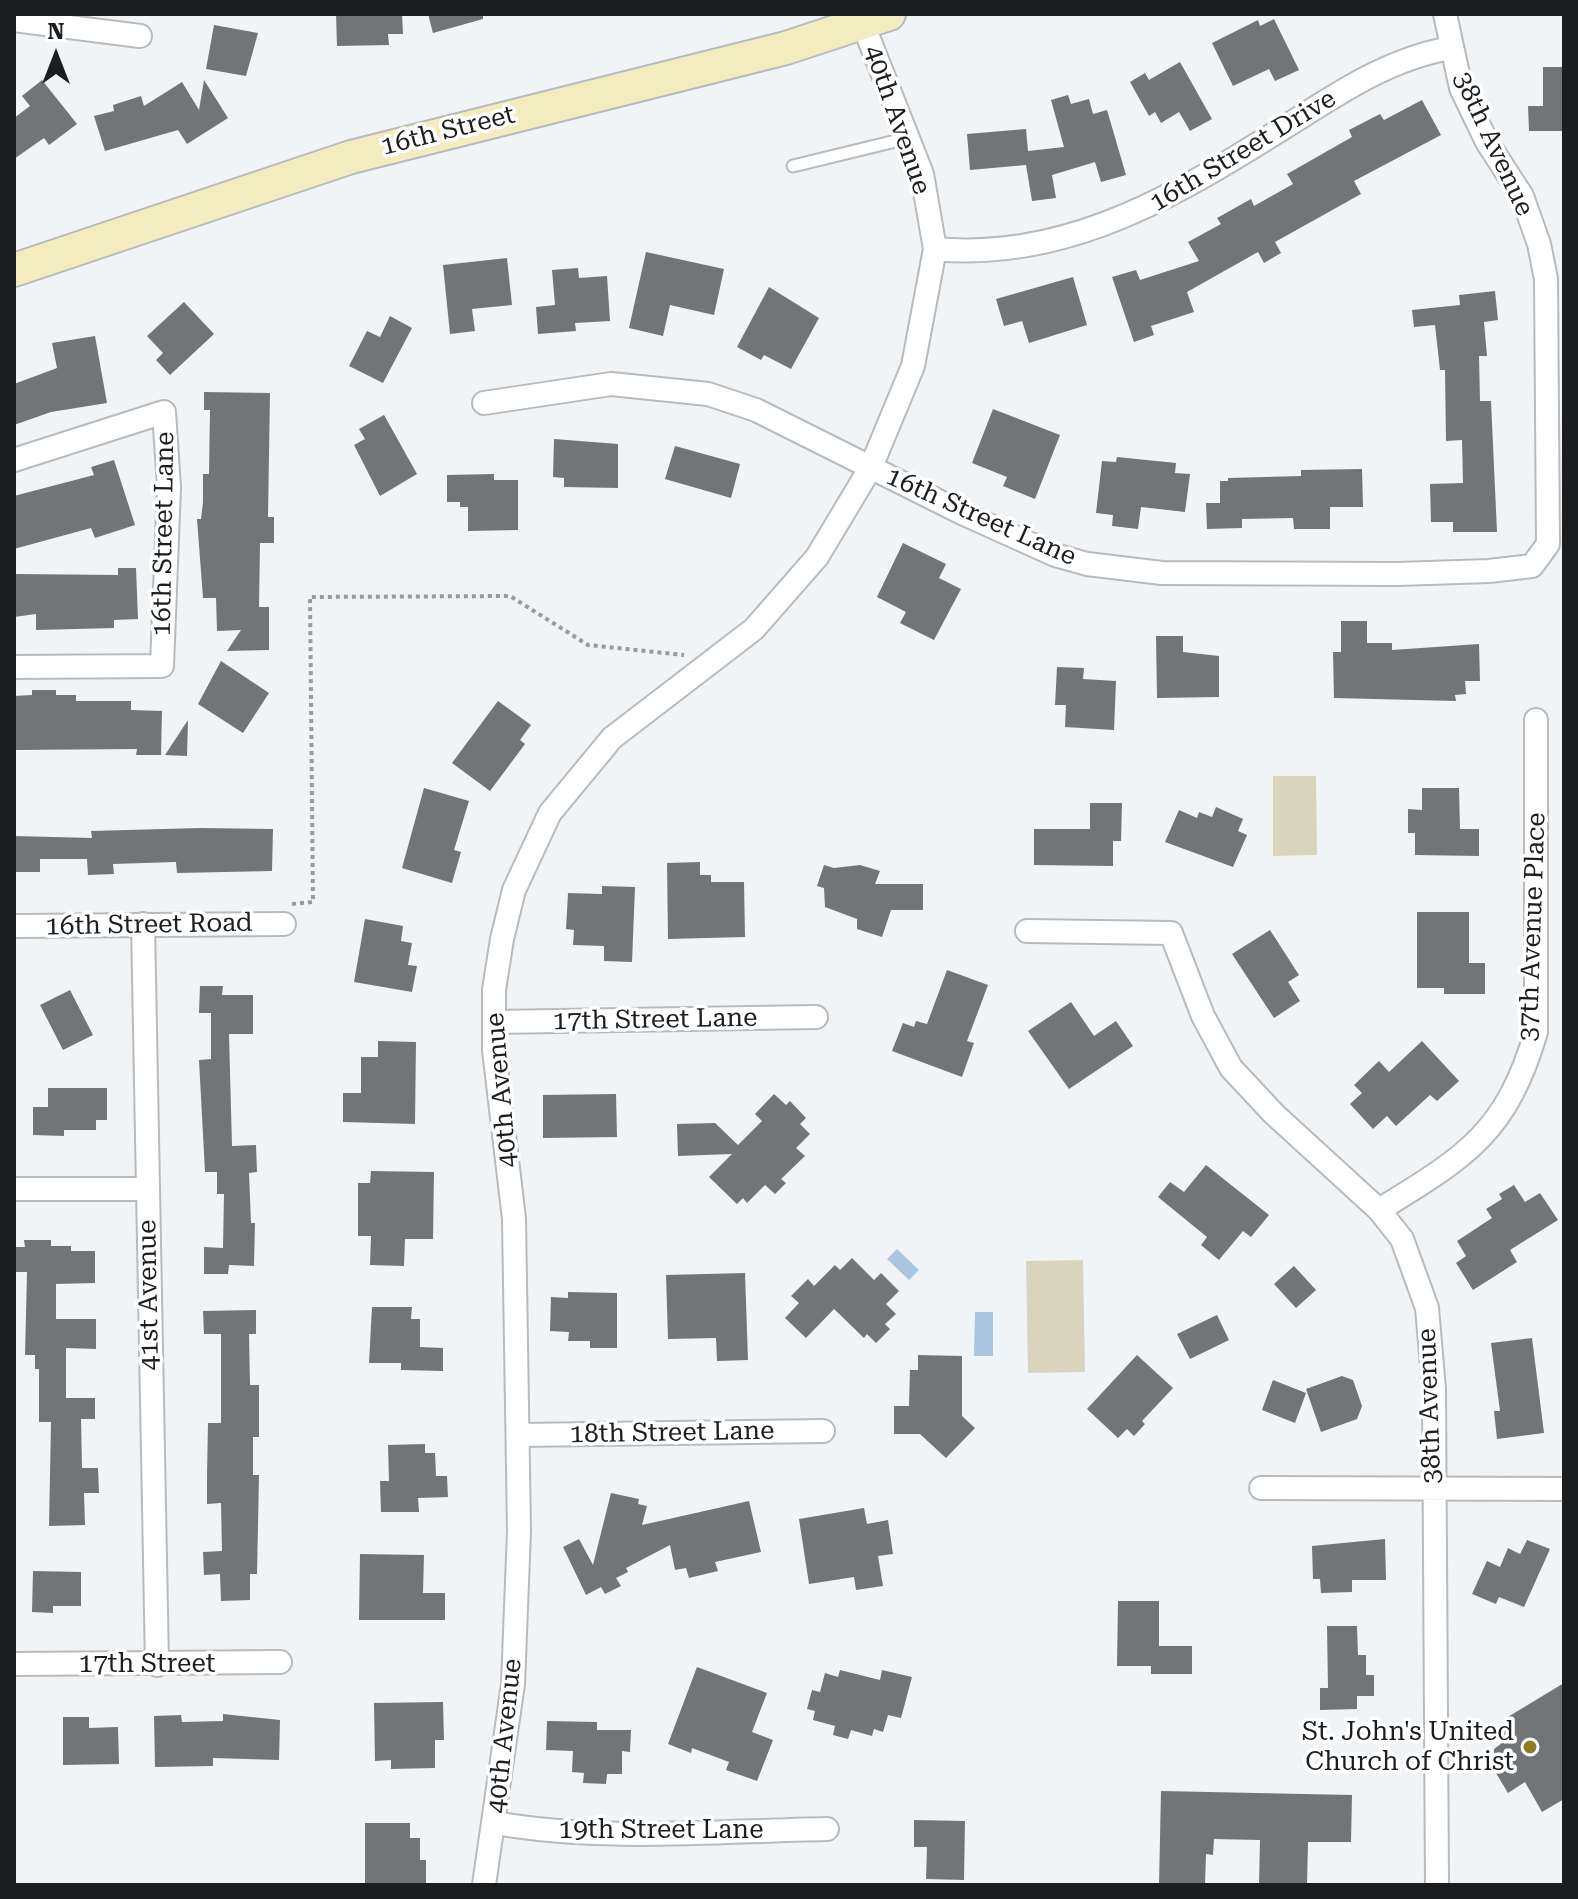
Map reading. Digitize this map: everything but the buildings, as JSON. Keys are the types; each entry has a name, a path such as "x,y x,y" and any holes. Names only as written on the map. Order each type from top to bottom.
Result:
{"main road":[{"name":"16th Street","path":"14,270 351,157 786,48 876,19"}],"street":[{"name":"38th Avenue","path":"1445,14 1461,88 1480,128 1522,196 1539,244 1546,279 1548,544 1538,557"},
{"name":"40th Avenue","path":"484,1885 513,1684 520,1435 514,1219 494,1050 494,990 514,890 550,813 612,738 652,705 713,664 754,629 817,557 871,467 913,366 935,249 922,174 908,138 876,19"},
{"path":"14,20 140,36"},
{"name":"16th Street Drive","path":"935,249 970,252 1068,238 1115,222 1198,182 1389,65 1451,48"},
{"name":"16th Street Lane","path":"484,403 611,384 708,394 756,410 1055,555 1087,564 1162,573 1397,574 1489,571 1532,566 1538,557"},
{"name":"16th Street Lane","path":"14,460 164,412 169,487 162,666 14,667"},
{"name":"37th Avenue Place","path":"1379,1210 1454,1164 1506,1109 1526,1067 1536,1032 1536,720"},
{"name":"41st Avenue","path":"143,924 157,1665"},
{"name":"16th Street Road","path":"14,926 284,924"},
{"name":"38th Avenue","path":"1027,931 1171,933 1203,1016 1231,1068 1274,1114 1379,1210 1402,1239 1427,1308 1434,1389 1437,1885"},
{"name":"17th Street Lane","path":"494,1022 816,1017"},
{"path":"14,1189 147,1189"},
{"name":"18th Street Lane","path":"520,1435 823,1431"},
{"path":"1261,1488 1564,1489"},
{"name":"17th Street","path":"14,1664 280,1662"},
{"name":"19th Street Lane","path":"495,1823 540,1831 604,1834 827,1829"}],"lane":[{"path":"793,166 908,138"}],"path":[{"path":"284,924 284,904 313,902 310,597 510,596 588,645 691,655 713,664"}],"shaded area":[{"path":"1273,776 1316,776 1317,855 1273,856"},
{"path":"1083,1260 1085,1372 1028,1373 1026,1261"}],"water":[{"path":"897,1249 919,1270 909,1280 887,1259"},
{"path":"975,1312 993,1312 993,1356 974,1356"}],"place":[{"name":"St. John's United Church of Christ","path":"1530,1747"}]}
